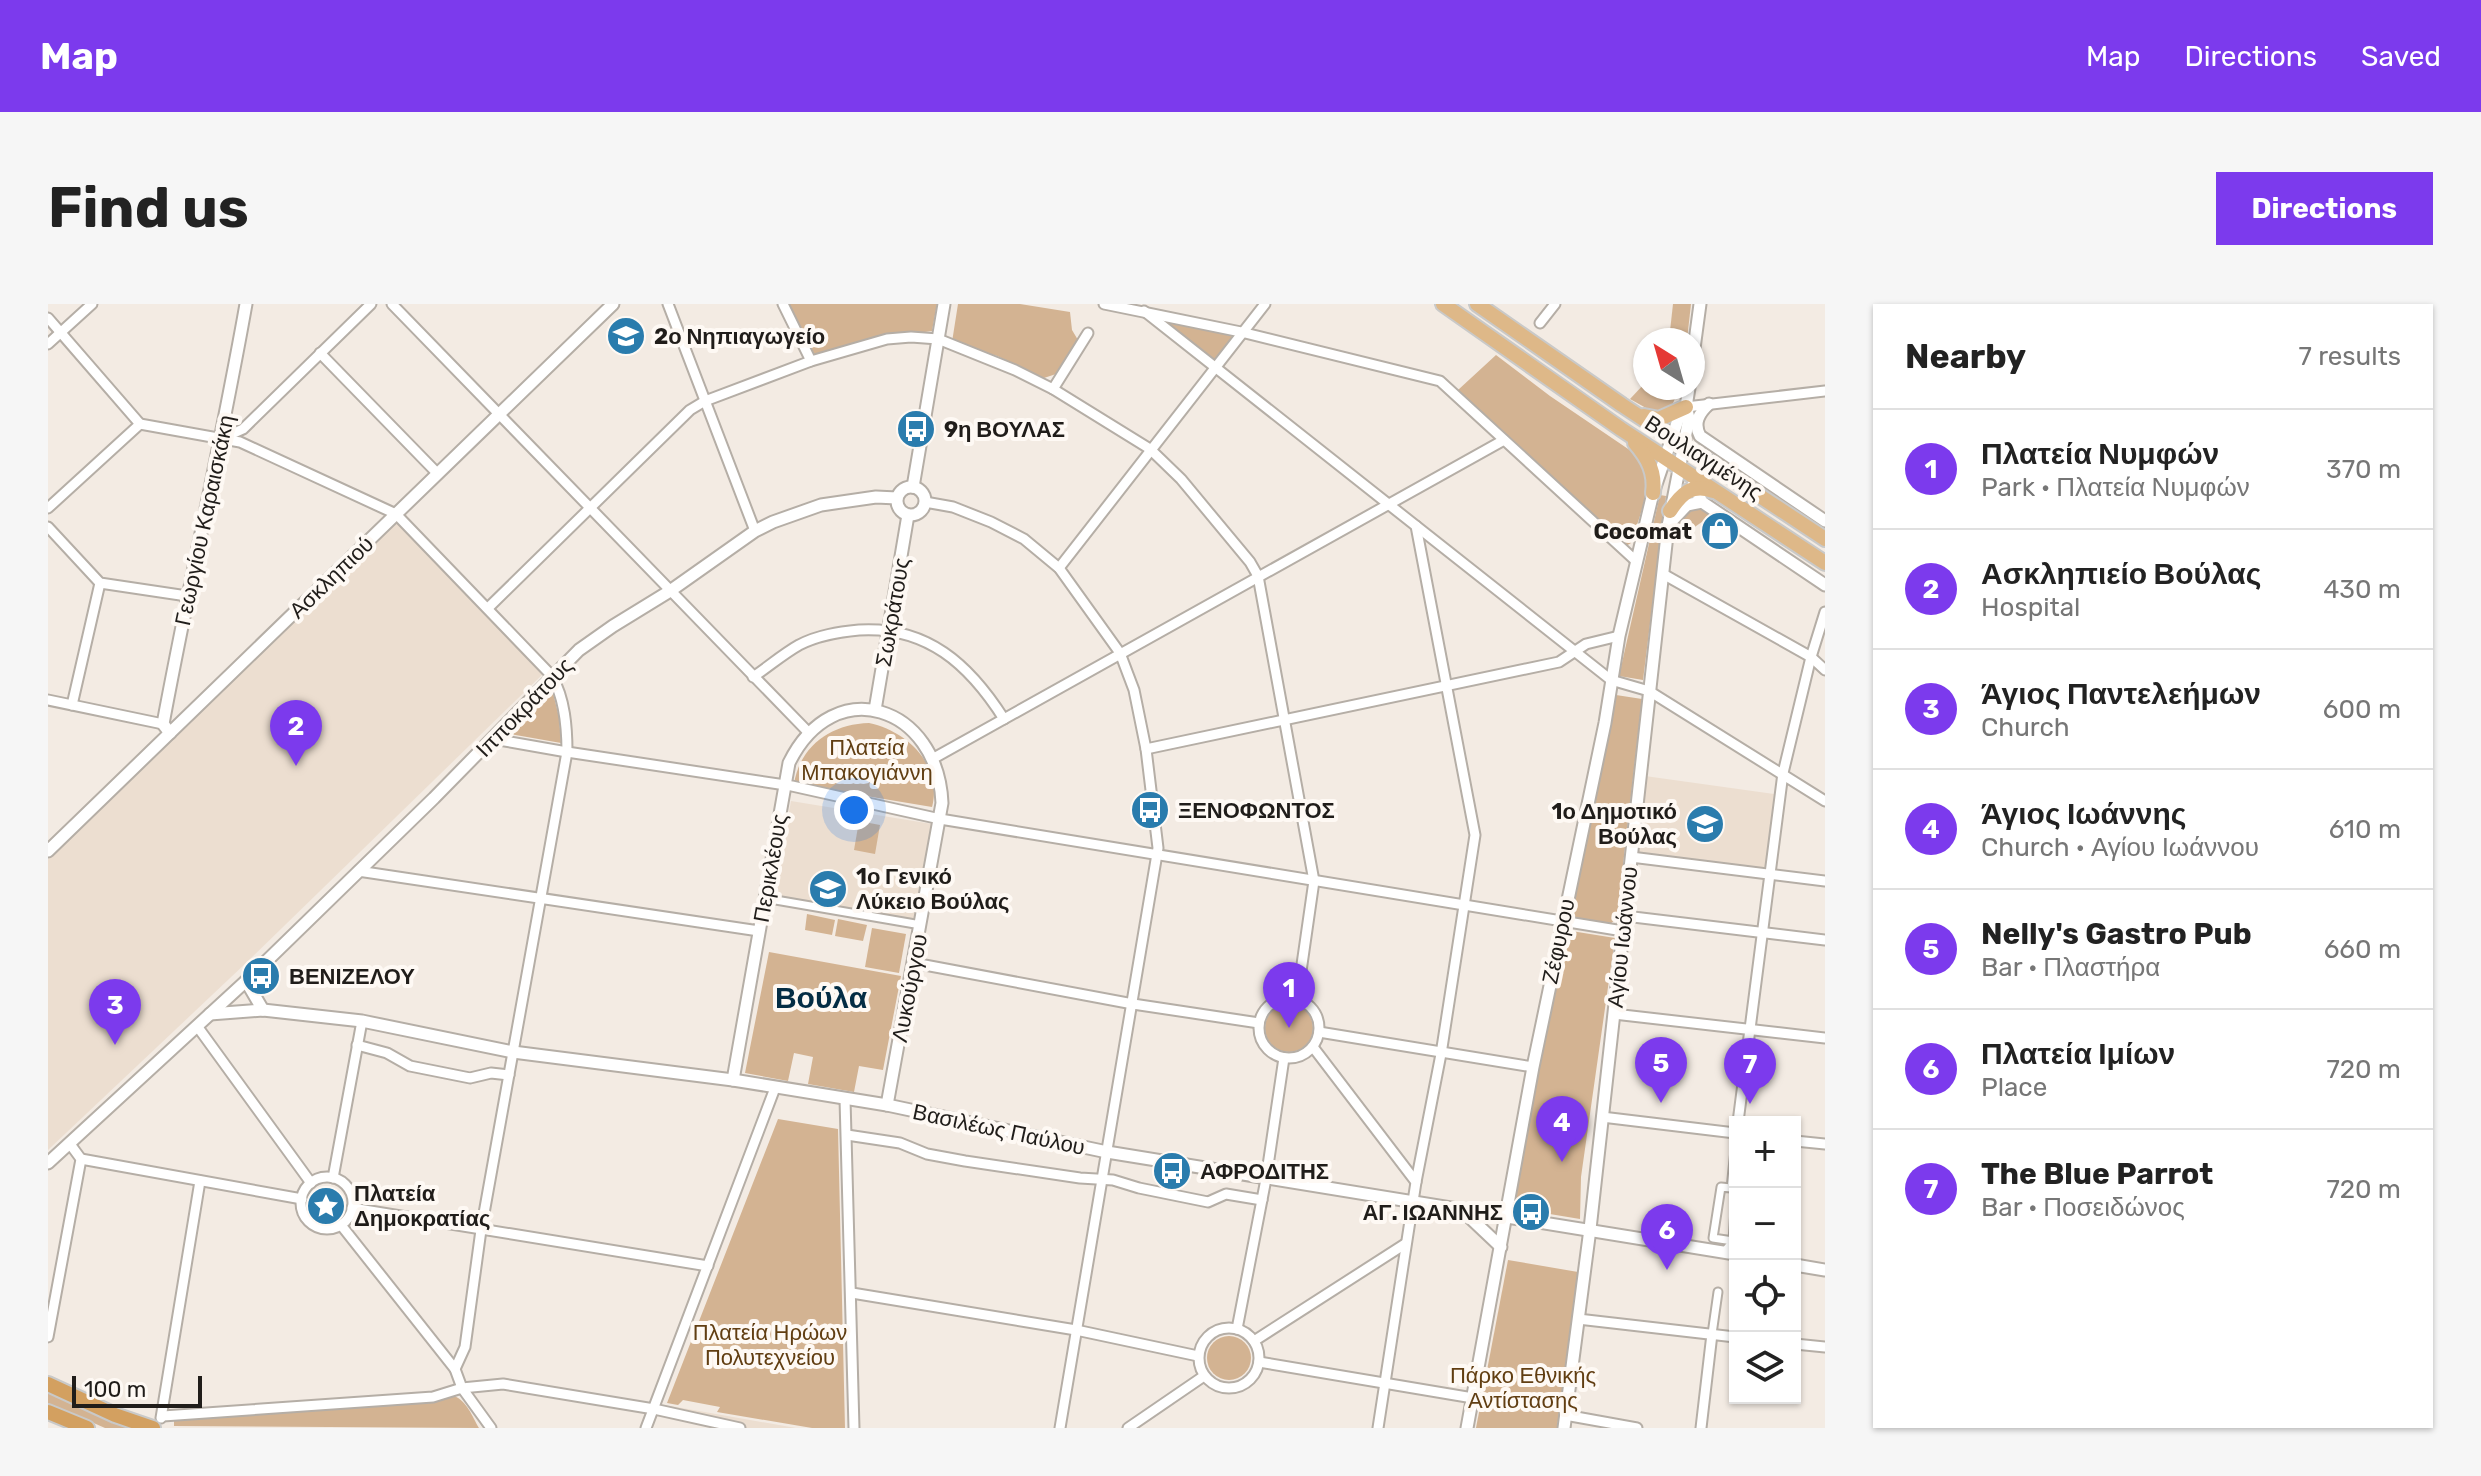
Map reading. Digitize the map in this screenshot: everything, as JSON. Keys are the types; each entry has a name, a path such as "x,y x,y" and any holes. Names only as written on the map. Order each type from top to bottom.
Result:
{"highway":[{"path":"48,1384 115,1415 156,1424"},
{"path":"48,1412 87,1428"}],"main road":[{"name":"Βουλιαγμένης","path":"1443,304 1621,429 1825,563"},
{"name":"Βουλιαγμένης","path":"1477,304 1678,443 1825,539"},
{"path":"1622,405 1659,419 1686,407"},
{"path":"1621,429 1647,459 1653,473 1653,493"},
{"path":"1669,518 1680,497 1695,488 1709,489 1727,498"}],"street":[{"path":"48,344 92,304"},
{"name":"Γεωργίου Καραισκάκη","path":"167,728 187,596 222,438 246,304"},
{"path":"222,438 243,429 371,304"},
{"path":"392,304 809,733 835,716 875,710 885,712 908,727 934,758 1504,440"},
{"name":"Ασκληπιού","path":"51,844 167,728 396,514 613,304"},
{"path":"668,304 755,531"},
{"path":"783,304 811,361"},
{"path":"913,487 944,304"},
{"path":"1104,304 1241,332 1440,381 1636,561"},
{"path":"1059,568 1265,304"},
{"path":"1540,323 1555,304"},
{"path":"1697,328 1700,304"},
{"path":"1144,311 1611,680 1649,691 1825,801"},
{"path":"48,318 140,424 240,442 396,514 488,608 558,686 567,729 567,752 481,1230 465,1347 455,1369"},
{"path":"1053,389 1088,333"},
{"path":"488,608 690,410 705,401 811,361 887,339 911,337 938,339 980,354 1053,389 1150,449 1191,491 1258,576 1314,881 1297,999"},
{"path":"320,353 438,474"},
{"path":"1686,407 1825,391"},
{"path":"1687,400 1679,417 1677,465 1702,502 1825,585"},
{"path":"1709,404 1698,416 1696,429 1700,436 1825,521"},
{"path":"48,508 140,424"},
{"name":"Ζέφυρου","path":"1467,1428 1533,1067 1605,723 1619,636 1653,493 1677,465"},
{"name":"Αγίου Ιωάννου","path":"1564,1428 1590,1229 1677,465"},
{"path":"913,487 922,492 925,502 919,512 908,515 898,507 897,498 901,491 913,487"},
{"name":"Ιπποκράτους","path":"210,1014 493,739 552,676 600,635 670,591 755,531 821,505 876,497 897,498"},
{"path":"925,502 953,507 991,522 1024,539 1059,568 1120,653 1134,690 1146,749 1158,835 1157,854 1060,1428"},
{"path":"1669,518 1687,505 1702,502"},
{"name":"Σωκράτους","path":"875,710 908,515"},
{"path":"1378,1428 1405,1244 1441,1054 1475,835 1416,526"},
{"path":"48,527 100,583 187,596"},
{"path":"1663,574 1811,657 1825,670"},
{"path":"72,705 100,583"},
{"path":"1739,1116 1783,773 1825,612"},
{"path":"753,677 799,645 826,635 889,630 921,638 943,651 981,686 1004,719"},
{"path":"1146,749 1559,662 1586,644 1619,636"},
{"path":"48,700 167,728"},
{"name":"Περικλέους","path":"733,1080 784,785 795,752 809,733"},
{"path":"493,739 784,785 940,819 1623,931"},
{"name":"Λυκούργου","path":"887,1105 940,819 941,789 934,758"},
{"path":"1631,857 1825,881"},
{"path":"358,871 759,931"},
{"path":"764,898 921,925"},
{"path":"1625,916 1825,940"},
{"path":"914,963 1133,1004 1259,1023"},
{"path":"246,981 263,1010"},
{"path":"1297,999 1314,1011 1319,1032 1313,1047 1300,1057 1284,1058 1268,1050 1263,1043 1259,1023 1268,1007 1276,1001 1297,999"},
{"name":"Βασιλέως Παύλου","path":"210,1014 263,1010 362,1021 513,1052 733,1080 887,1105 1107,1152 1266,1179 1506,1219 1729,1249"},
{"path":"48,1163 210,1014"},
{"path":"1614,1014 1825,1038"},
{"path":"333,1178 362,1021"},
{"path":"197,1026 311,1183"},
{"path":"1319,1032 1533,1067"},
{"path":"357,1045 387,1053 410,1066 470,1078 491,1073 509,1075"},
{"path":"1313,1047 1416,1182"},
{"path":"1237,1329 1266,1179 1284,1058"},
{"path":"646,1428 775,1088"},
{"path":"845,1099 854,1428"},
{"path":"1602,1117 1729,1132"},
{"path":"847,1135 900,1143 927,1154 965,1161 1080,1178 1102,1178 1208,1202 1226,1194 1262,1200"},
{"path":"1801,1142 1825,1144"},
{"path":"70,1144 81,1159 302,1199"},
{"path":"48,1337 81,1159"},
{"path":"333,1178 350,1193 352,1208 341,1225 325,1229 309,1222 301,1208 302,1199 311,1183 333,1178"},
{"path":"200,1181 156,1424 433,1397 462,1388 503,1384 654,1409 740,1428"},
{"path":"1729,1188 1721,1187 1713,1238 1729,1248"},
{"path":"352,1208 708,1266"},
{"path":"1464,1212 1501,1247"},
{"path":"341,1225 455,1369 462,1388 491,1428"},
{"path":"1254,1341 1405,1244"},
{"path":"1801,1266 1825,1270"},
{"path":"1701,1428 1718,1292"},
{"path":"852,1293 1076,1330 1198,1356"},
{"path":"1578,1319 1729,1336"},
{"path":"1237,1329 1254,1341 1259,1362 1251,1379 1236,1388 1218,1387 1204,1376 1198,1356 1201,1346 1214,1332 1237,1329"},
{"path":"1801,1345 1825,1347"},
{"path":"1259,1362 1473,1398"},
{"path":"1128,1428 1204,1376"},
{"path":"1565,1415 1637,1428"}],"shaded area":[{"path":"397,523 543,674 247,962 48,1150 48,859"},
{"name":"1ο Δημοτικό Βούλας","path":"1645,776 1774,794 1765,870 1636,854"},
{"path":"791,801 932,824 915,920 774,896"},
{"path":"665,1405 796,1428 728,1428 664,1416"}],"green space":[{"path":"789,304 937,304 932,331 869,340 814,355"},
{"path":"958,304 1020,304 1070,312 1072,330 1078,340 1056,374 1044,378 997,356 952,342"},
{"path":"1673,304 1691,304 1688,328 1670,328"},
{"path":"1167,318 1234,337 1215,360 1166,322"},
{"path":"1496,355 1637,455 1643,466 1646,488 1631,543 1626,546 1458,390"},
{"path":"1633,396 1633,400 1674,400 1672,406 1655,413 1630,399"},
{"path":"1660,495 1666,496 1643,680 1619,676"},
{"path":"1699,509 1712,515 1686,533 1675,535 1682,517"},
{"path":"551,685 559,717 561,743 510,734 507,730"},
{"path":"1616,695 1642,699 1617,918 1609,925 1569,916"},
{"name":"Πλατεία Μπακογιάννη","path":"869,723 896,734 919,752 932,777 932,807 794,784 803,758 820,739 843,727"},
{"path":"859,821 880,825 875,854 854,850"},
{"path":"807,914 835,920 832,935 805,930"},
{"path":"838,919 867,925 863,941 835,936"},
{"path":"872,928 906,934 899,973 865,967"},
{"path":"1565,930 1615,938 1581,1177 1580,1219 1513,1208"},
{"path":"769,952 901,976 883,1070 859,1066 854,1092 808,1084 813,1057 794,1053 788,1081 745,1073"},
{"path":"1289,1004 1306,1011 1313,1028 1306,1045 1289,1052 1272,1045 1265,1028 1272,1011"},
{"name":"Πλατεία Ηρώων Πολυτεχνείου","path":"778,1119 838,1129 845,1428 812,1428 717,1412 720,1407 683,1400 678,1405 667,1403"},
{"name":"Πάρκο Εθνικής Αντίστασης","path":"1508,1260 1578,1272 1557,1428 1476,1428"},
{"path":"1229,1336 1245,1342 1251,1358 1245,1374 1229,1380 1213,1374 1207,1358 1213,1342"},
{"path":"48,1392 132,1428 105,1428 48,1403"},
{"path":"454,1396 466,1405 479,1428 174,1426 174,1421 432,1402"}],"place":[{"name":"2ο Νηπιαγωγείο","path":"626,336"},
{"name":"9η ΒΟΥΛΑΣ","path":"916,429"},
{"name":"Cocomat","path":"1720,531"},
{"name":"Ασκληπιείο Βούλας","path":"296,766"},
{"name":"ΞΕΝΟΦΩΝΤΟΣ","path":"1150,810"},
{"name":"1ο Δημοτικό Βούλας","path":"1705,824"},
{"name":"1ο Γενικό Λύκειο Βούλας","path":"828,889"},
{"name":"ΒΕΝΙΖΕΛΟΥ","path":"261,976"},
{"name":"Πλατεία Νυμφών","path":"1289,1028"},
{"name":"Άγιος Παντελεήμων","path":"115,1045"},
{"name":"Nelly's Gastro Pub","path":"1661,1103"},
{"name":"The Blue Parrot","path":"1750,1104"},
{"name":"Άγιος Ιωάννης","path":"1562,1162"},
{"name":"ΑΦΡΟΔΙΤΗΣ","path":"1172,1171"},
{"name":"Πλατεία Δημοκρατίας","path":"326,1206"},
{"name":"ΑΓ. ΙΩΑΝΝΗΣ","path":"1531,1212"},
{"name":"Πλατεία Ιμίων","path":"1667,1270"}],"district":[{"name":"Βούλα","path":"821,998"}]}
